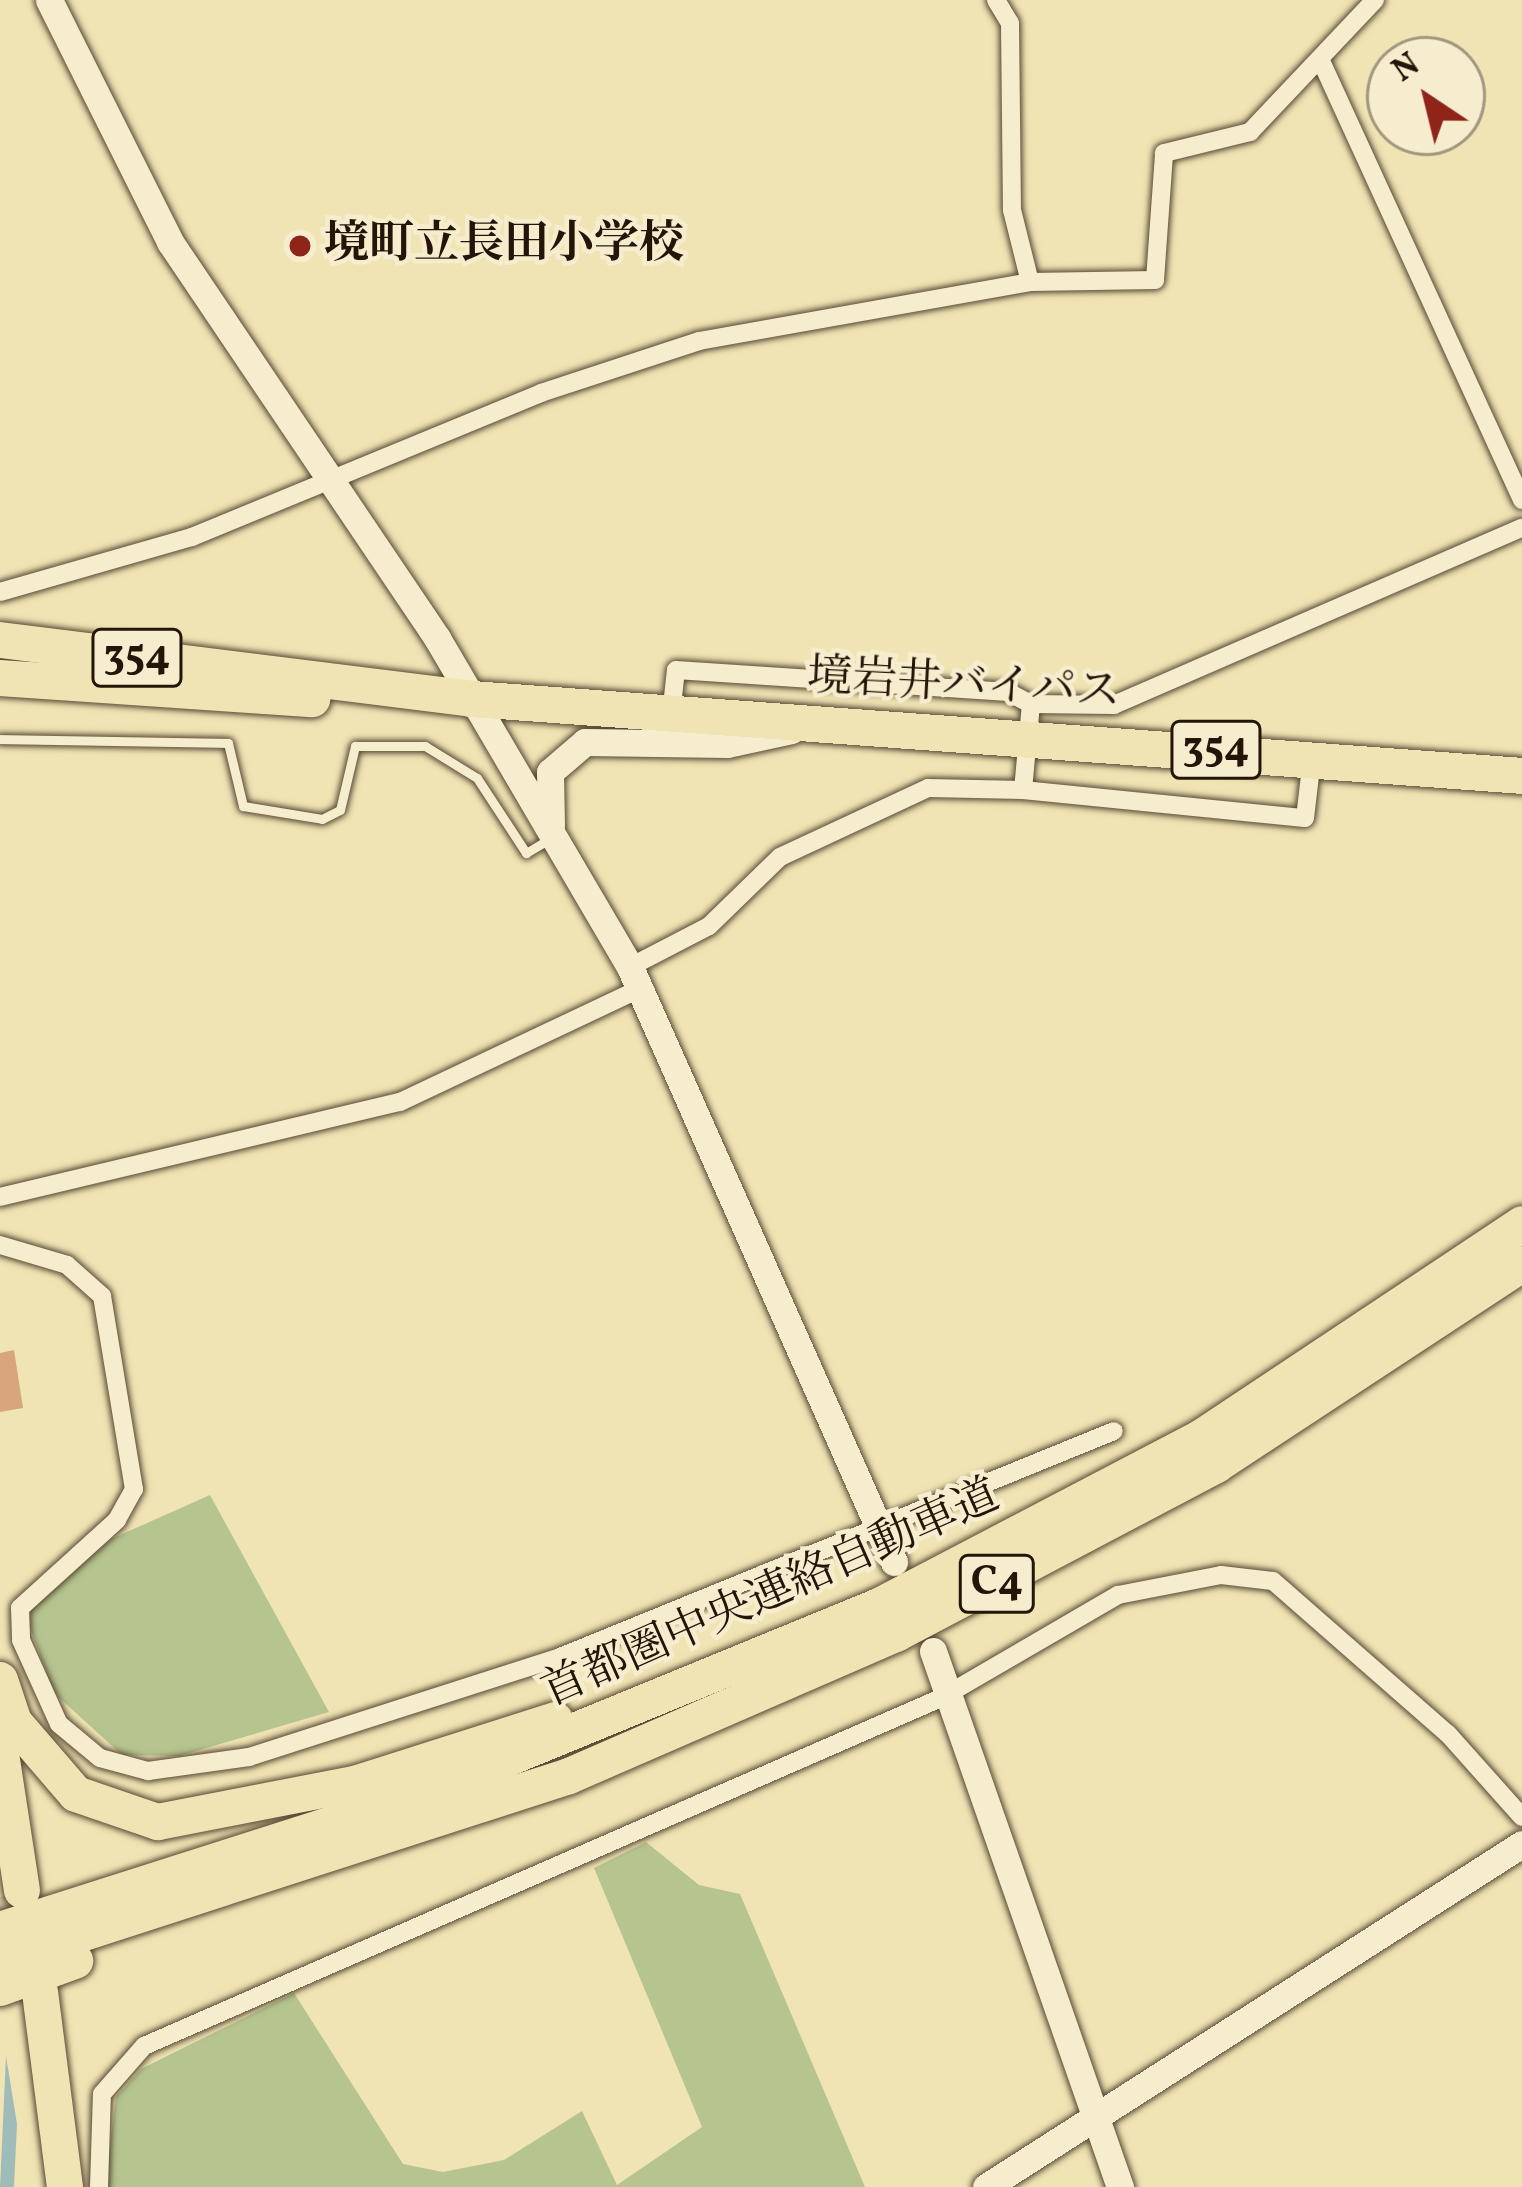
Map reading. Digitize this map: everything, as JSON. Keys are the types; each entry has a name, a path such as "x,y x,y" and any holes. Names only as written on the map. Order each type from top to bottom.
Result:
{"highway":[{"name":"境岩井バイパス","path":"0,640 472,699 807,726 1029,720 1312,758 1522,776"},
{"name":"境岩井バイパス","path":"0,678 254,700 472,699"},
{"name":"首都圏中央連絡自動車道","path":"6,1897 399,1803 879,1606 1199,1438 1522,1224"},
{"name":"首都圏中央連絡自動車道","path":"0,1960 432,1825 727,1710 1053,1556 1311,1406 1522,1264"},
{"path":"0,1680 14,1722 76,1794 158,1822 214,1818 358,1783 879,1606"},
{"path":"0,1748 6,1897"},
{"path":"20,1994 432,1825"},
{"path":"20,1994 42,2187"},
{"path":"20,1994 65,2187"}],"street":[{"path":"49,0 170,242 472,699 635,977 894,1562"},
{"path":"996,0 1010,23 1012,210 1030,282"},
{"path":"0,592 333,483 541,393 699,341 1030,282 1155,280 1164,153 1250,132 1375,0"},
{"path":"1321,61 1522,500"},
{"path":"1029,720 1114,705 1522,528"},
{"path":"671,716 676,670 1008,692 1029,720 1023,790"},
{"path":"553,835 550,772 571,748 727,744 807,726"},
{"path":"0,1198 400,1102 635,977 709,926 780,857 928,788 1023,790 1305,818 1312,758"},
{"path":"0,1245 67,1264 102,1296 134,1489 17,1623 46,1706 119,1765 249,1756 560,1657 1114,1431"},
{"path":"99,2187 102,2094 144,2046 951,1693 1098,1603 1252,1574 1296,1596 1522,1817"},
{"path":"932,1651 951,1693 1120,2187"},
{"path":"986,2187 1092,2113 1522,1844"}],"lane":[{"path":"0,739 227,743 243,806 322,819 340,810 355,746 425,746 477,778 526,853 553,835"}],"green space":[{"path":"210,1495 329,1712 179,1756 122,1755 54,1693 27,1619 38,1597 111,1539"},
{"path":"646,1842 699,1885 740,1894 865,2187 105,2187 116,2097 141,2069 294,1993 403,2164 443,2172 504,2160 582,2111 617,2185 702,2127 594,1868"}],"water":[{"path":"6,2056 17,2124 14,2187 0,2187"}],"building":[{"path":"14,1350 23,1408 0,1412 0,1353"}],"tunnel":[{"path":"4,1896 21,2001"}],"place":[{"name":"境町立長田小学校","path":"300,246"}]}
